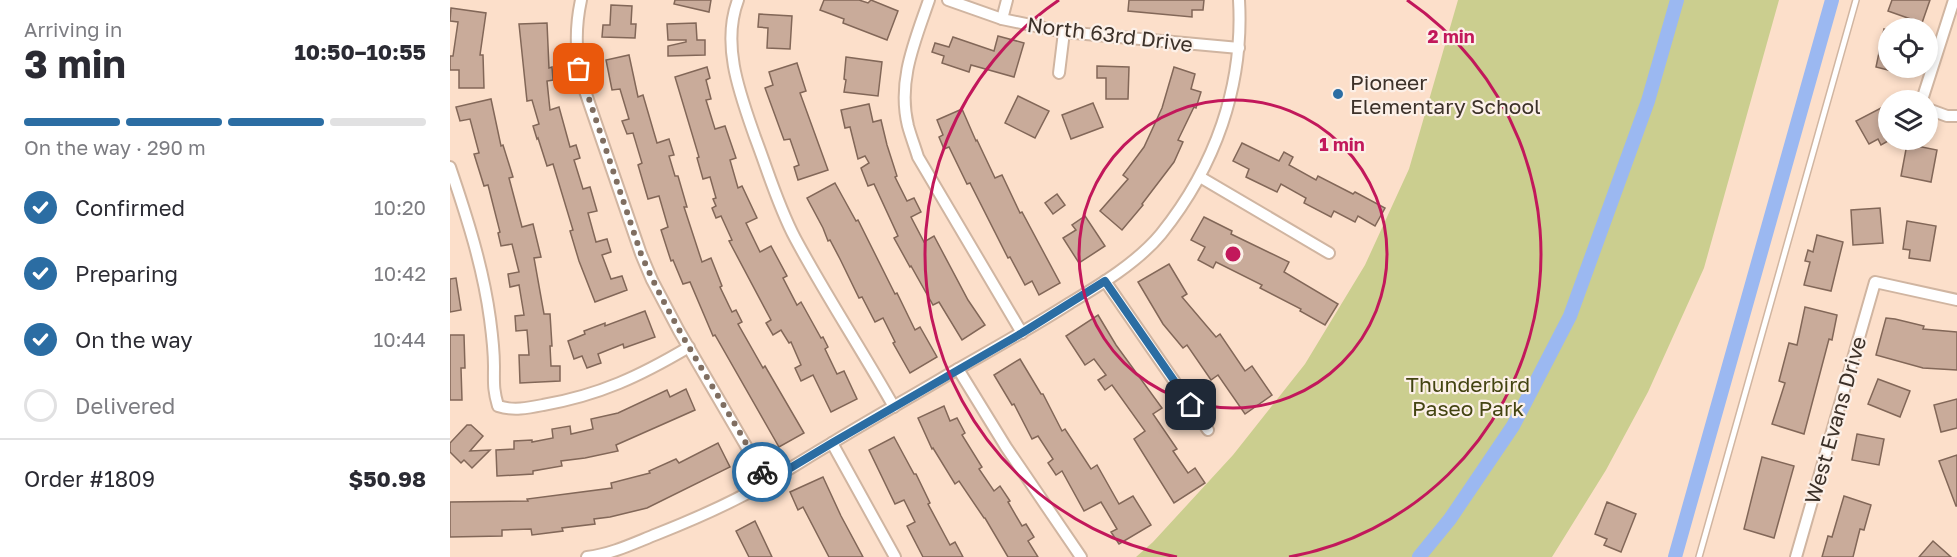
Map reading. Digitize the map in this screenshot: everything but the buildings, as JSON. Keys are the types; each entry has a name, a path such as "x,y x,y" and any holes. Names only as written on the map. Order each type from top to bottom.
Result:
{"street":[{"path":"581,0 576,22 579,69 641,254 652,280 689,347 767,482"},
{"path":"738,0 732,27 735,72 741,98 780,204 795,238 894,407"},
{"path":"929,0 906,70 904,99 908,125 918,157 1022,333"},
{"name":"North 63rd Drive","path":"948,0 1002,19 1064,32 1239,48"},
{"path":"1002,19 1007,0"},
{"path":"587,557 604,555 690,521 767,482 1022,333 1105,281 1136,257 1159,236 1208,164 1227,114 1239,48 1241,23 1239,0"},
{"path":"1925,90 1954,0"},
{"path":"1059,73 1064,32"},
{"path":"1938,113 1957,116"},
{"path":"450,167 473,238 483,279 494,364 493,390 498,406 509,410 596,394 652,369 689,347"},
{"path":"1200,177 1329,253"},
{"path":"1105,281 1208,430"},
{"name":"West Evans Drive","path":"1796,557 1875,282 1957,300"},
{"path":"958,369 1006,447 1082,557"},
{"path":"832,443 895,557"}],"lane":[{"path":"1699,557 1856,0"}],"green space":[{"name":"Thunderbird Paseo Park","path":"1458,0 1779,0 1704,268 1648,392 1606,470 1552,557 1136,557 1153,542 1233,455 1305,364 1365,265 1409,169"}],"waterway":[{"path":"1419,557 1450,519 1513,426 1570,316 1648,101 1677,0"},
{"path":"1675,557 1832,0"}],"way so far":[{"path":"579,69 641,254 652,280 679,331 762,472"}],"place":[{"name":"Pioneer Elementary School","path":"1338,94"}],"route":[{"path":"762,472 767,482 1022,333 1105,281 1191,405"}]}
